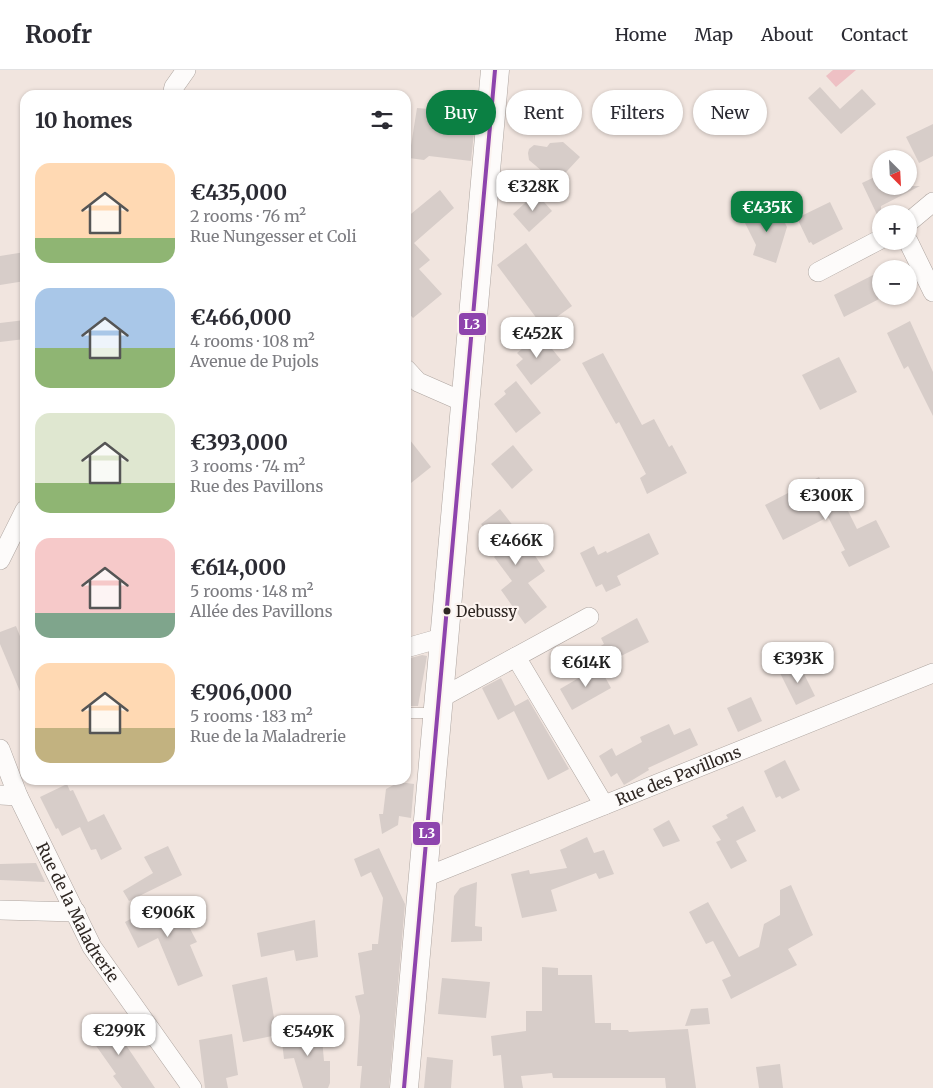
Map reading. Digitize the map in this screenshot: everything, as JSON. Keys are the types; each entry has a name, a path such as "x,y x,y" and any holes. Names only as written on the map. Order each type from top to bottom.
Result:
{"main road":[{"path":"404,1088 495,70"}],"street":[{"path":"173,90 186,70"},
{"path":"917,215 933,202"},
{"path":"818,272 872,244"},
{"path":"912,250 933,292"},
{"path":"411,374 418,382 466,403"},
{"path":"0,560 20,520"},
{"path":"438,706 516,657 589,617"},
{"path":"411,647 445,637"},
{"path":"516,657 604,805"},
{"name":"Rue des Pavillons","path":"423,878 933,672"},
{"name":"Rue de la Maladrerie","path":"0,749 9,795 76,912 92,947 192,1088"},
{"path":"0,910 76,912"}],"lane":[{"path":"411,712 438,706"}],"shaded area":[{"path":"833,70 856,70 836,87 826,76"}],"building":[{"path":"820,87 840,109 862,89 876,104 841,134 808,98"},
{"path":"417,108 426,109 426,135 474,135 471,161 429,156 424,160 411,158 411,146"},
{"path":"933,124 933,156 919,163 918,150 912,150 906,137"},
{"path":"563,142 580,157 556,183 529,160 528,153 529,149 534,145 547,147 550,143"},
{"path":"872,178 872,195 902,195 883,205 872,205 862,183"},
{"path":"440,190 454,208 414,243 430,260 419,269 442,294 413,318 411,316 411,214"},
{"path":"536,193 552,211 529,232 513,214"},
{"path":"830,202 843,229 813,245 811,242 809,243 797,218"},
{"path":"762,209 771,213 778,209 787,227 776,263 753,255 756,245 743,219"},
{"path":"526,243 572,306 543,327 497,265"},
{"path":"20,253 20,282 0,285 0,256"},
{"path":"872,276 872,303 844,317 834,295"},
{"path":"20,321 20,340 0,342 0,323"},
{"path":"910,321 933,372 933,416 908,366 904,369 887,333"},
{"path":"540,334 561,360 531,385 516,365 523,359 517,353"},
{"path":"603,353 642,425 654,419 669,447 672,445 687,473 647,494 640,478 646,474 619,422 616,424 582,363"},
{"path":"839,357 857,392 820,410 802,375"},
{"path":"516,381 541,413 516,433 494,404 506,394 504,391"},
{"path":"411,441 431,467 411,483"},
{"path":"513,445 533,470 512,489 491,464"},
{"path":"819,477 833,504 842,499 857,529 876,520 890,547 849,567 841,552 845,550 828,517 783,540 765,505"},
{"path":"500,509 528,545 545,571 528,583 547,607 525,624 501,590 512,581 494,557 502,550 481,524"},
{"path":"649,533 659,554 617,576 621,585 606,592 602,584 596,587 580,553 594,546 598,555 606,551 607,553"},
{"path":"637,618 649,642 621,656 622,658 606,667 596,649 604,644 601,638"},
{"path":"16,626 20,636 20,692 0,644 0,632"},
{"path":"422,655 427,656 418,706 411,706 411,658"},
{"path":"799,664 815,696 796,705 780,673"},
{"path":"599,666 611,688 572,710 560,689"},
{"path":"501,678 515,706 528,699 569,769 548,780 514,711 498,720 482,688"},
{"path":"751,697 762,721 738,732 727,708"},
{"path":"669,724 674,735 690,728 698,745 648,768 649,770 624,785 617,773 611,777 599,756 612,748 616,756 642,742 640,737"},
{"path":"785,760 800,790 782,799 780,796 776,798 764,771"},
{"path":"414,784 411,818 399,816 398,825 382,834 379,814 383,814 386,789 393,785"},
{"path":"67,785 70,791 73,790 88,822 104,814 122,849 101,860 96,849 91,850 80,827 62,836 58,828 56,829 40,797"},
{"path":"743,806 756,831 736,841 747,861 731,869 716,842 721,840 712,826 728,818 726,815"},
{"path":"669,820 680,841 663,847 653,829"},
{"path":"587,837 594,853 604,850 614,874 599,879 596,873 551,890 557,911 522,918 511,874 529,870 530,874 567,868 560,850"},
{"path":"168,846 182,875 129,901 123,891 153,873 144,857"},
{"path":"379,848 405,904 389,1088 360,1088 362,1066 357,1066 360,1016 355,996 364,994 358,953 372,950 372,944 378,944 383,898 371,872 361,877 354,859"},
{"path":"36,863 45,882 0,880 0,864"},
{"path":"477,882 475,926 482,927 482,941 451,942 454,896 460,888"},
{"path":"791,885 813,935 788,949 797,965 731,999 722,980 731,976 713,941 706,944 689,912 708,902 739,957 759,947 764,924 780,915 780,890"},
{"path":"173,896 197,942 190,945 203,976 178,986 158,938 138,948 125,922"},
{"path":"315,920 318,957 296,961 294,950 261,957 257,933"},
{"path":"542,967 558,968 558,975 592,975 595,1023 611,1023 611,1030 628,1030 629,1032 688,1029 696,1088 666,1088 665,1078 553,1078 552,1073 521,1076 523,1088 504,1088 501,1055 493,1056 491,1036 526,1031 526,1011 542,1011"},
{"path":"267,977 277,1035 243,1042 232,985"},
{"path":"442,978 490,982 486,1018 438,1014"},
{"path":"708,1008 710,1024 685,1026 691,1009"},
{"path":"107,1017 155,1088 122,1088 113,1076 116,1074 92,1040 88,1028"},
{"path":"321,1027 324,1061 330,1061 330,1083 328,1088 303,1088 294,1058 284,1059 281,1033"},
{"path":"232,1034 238,1075 226,1078 228,1088 205,1088 199,1040"},
{"path":"427,1057 453,1060 451,1088 424,1088"},
{"path":"780,1064 783,1088 759,1088 756,1067"}],"transit line":[{"name":"L3","path":"404,1088 495,70"}],"place":[{"name":"Debussy","path":"447,611"}]}
